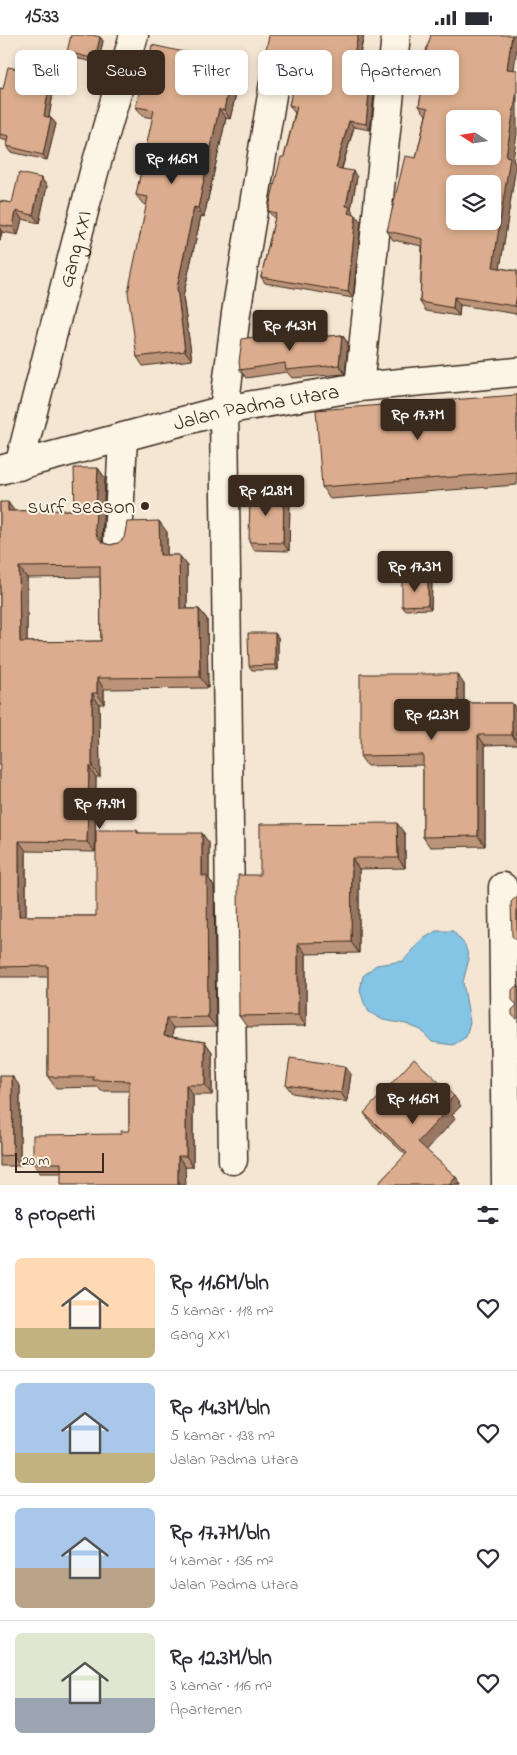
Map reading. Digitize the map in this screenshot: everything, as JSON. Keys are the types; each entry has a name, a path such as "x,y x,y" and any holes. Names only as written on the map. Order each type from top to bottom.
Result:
{"street":[{"name":"Gang XXI","path":"9,468 134,35"},
{"path":"359,387 396,35"},
{"path":"233,1160 224,410 236,313 272,95"},
{"name":"Jalan Padma Utara","path":"9,468 224,410 359,387 517,372"},
{"path":"118,540 123,438"},
{"path":"503,887 506,1185"}],"water":[{"path":"436,931 453,931 465,945 469,959 463,982 470,1022 466,1037 453,1045 432,1042 421,1030 406,1024 383,1020 369,1012 360,990 363,976 376,965 403,961 423,939"}],"building":[{"path":"71,35 100,37 97,50 87,50 87,57 77,54 77,50 67,50"},
{"path":"269,35 358,35 355,50 342,50 342,95 369,95 366,124 349,121 336,168 353,171 346,206 350,207 348,213 356,215 348,292 261,277 276,213 268,211 281,157 284,157 297,107 289,105 291,95 332,95 332,50 266,50"},
{"path":"431,35 512,35 507,69 517,70 517,91 506,156 510,157 501,215 501,175 446,175 446,230 499,230 493,267 517,271 515,306 454,297 453,308 420,302 423,239 387,231 405,156 416,158 428,108 419,106 421,95 459,95 459,50 426,50"},
{"path":"152,45 175,50 175,95 227,95 224,110 219,109 198,208 194,207 177,288 185,351 137,357 128,292 148,197 136,195 154,110 136,107 139,95 165,95 165,50 151,50"},
{"path":"8,67 15,68 15,95 48,95 44,116 51,118 43,155 7,146 9,136 0,134 0,88 3,89"},
{"path":"19,173 41,178 33,215 16,211 13,227 0,225 0,201 12,203"},
{"path":"277,333 278,340 342,335 339,365 286,370 285,363 240,370 239,362 242,339"},
{"path":"517,395 517,472 322,487 316,410"},
{"path":"74,468 98,468 95,529 97,536 102,542 110,545 118,543 124,538 127,522 159,521 160,555 179,555 180,609 199,609 200,677 97,678 97,693 92,693 92,767 89,767 87,842 19,841 19,916 96,916 96,830 137,830 137,833 202,833 202,876 207,876 208,1017 166,1018 164,1036 205,1042 205,1085 186,1085 186,1156 178,1156 178,1185 61,1185 61,1163 33,1163 33,1135 121,1134 121,1131 129,1131 129,1081 93,1080 94,1077 48,1077 48,966 0,967 0,502 8,502 8,511 75,510","holes":["100,566 101,641 20,642 19,567"]},
{"path":"250,490 284,491 283,543 249,542"},
{"path":"402,580 428,580 428,605 402,606"},
{"path":"248,633 275,633 275,665 249,666"},
{"path":"360,674 457,674 458,703 512,703 512,735 478,735 478,836 423,837 423,755 360,756"},
{"path":"397,823 398,858 352,858 351,942 298,943 298,1015 239,1016 238,875 260,875 260,824"},
{"path":"517,896 517,941 512,936 511,902"},
{"path":"517,985 517,1005 512,1000 512,990"},
{"path":"517,1005 517,1019 512,1015 512,1010"},
{"path":"290,1058 345,1066 341,1093 286,1085"},
{"path":"414,1059 454,1096 444,1106 448,1109 418,1142 456,1177 449,1185 377,1185 407,1153 364,1113"},
{"path":"0,1076 12,1076 13,1155 0,1156"}],"place":[{"name":"surf season","path":"145,506"}]}
